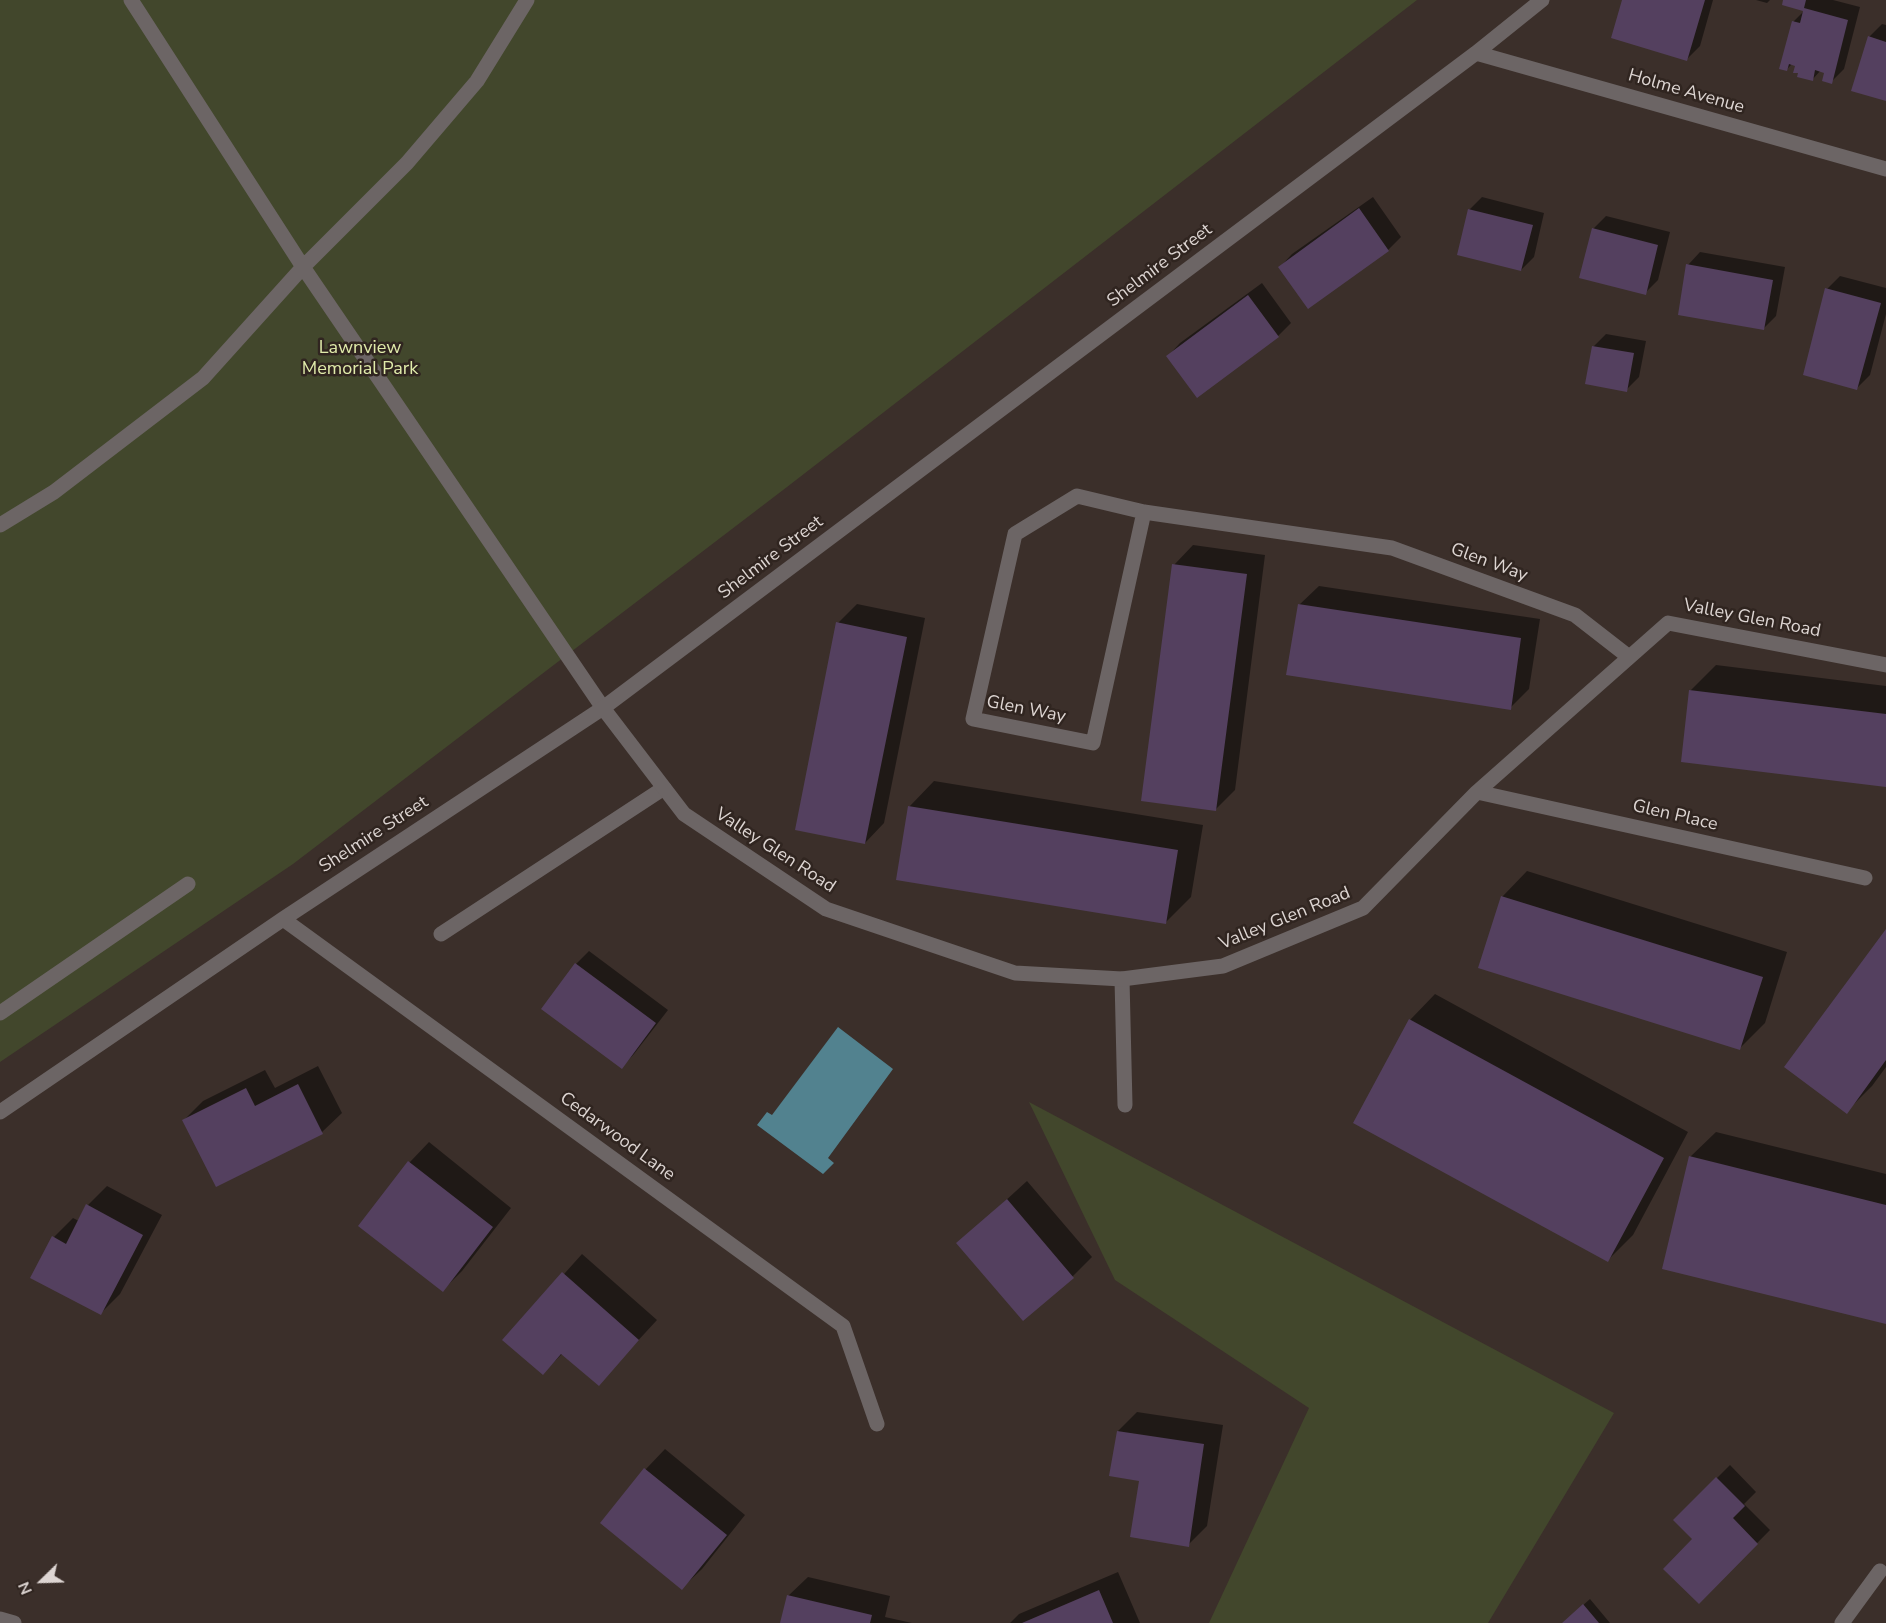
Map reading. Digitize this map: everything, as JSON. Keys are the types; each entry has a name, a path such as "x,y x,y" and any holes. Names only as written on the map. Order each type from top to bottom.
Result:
{"street":[{"name":"Valley Glen Road","path":"131,0 303,267 603,708 664,788 684,814 826,909 1015,973 1122,979 1223,966 1363,908 1477,792 1668,623 1886,665"},
{"path":"0,525 54,492 203,378 303,267 407,163 477,81 527,0"},
{"name":"Shelmire Street","path":"0,1112 283,919 603,708 1476,54 1542,0"},
{"name":"Holme Avenue","path":"1476,54 1886,169"},
{"name":"Glen Way","path":"1143,512 1093,743 973,719 1015,534 1077,496 1143,512 1392,548 1575,615 1629,657"},
{"path":"441,934 664,788"},
{"name":"Glen Place","path":"1477,792 1865,878"},
{"path":"0,1013 188,884"},
{"name":"Cedarwood Lane","path":"283,919 843,1326 877,1424"},
{"path":"1122,979 1125,1105"},
{"path":"1842,1623 1880,1571"},
{"path":"0,1619 14,1623"}],"green space":[{"name":"Lawnview Memorial Park","path":"0,0 1417,0 787,487 293,864 0,1062"},
{"path":"1029,1102 1614,1413 1488,1623 1209,1623 1309,1408 1115,1280"}],"water":[{"path":"838,1027 893,1069 828,1158 834,1163 823,1174 757,1125 767,1112 772,1115"}],"building":[{"path":"1622,0 1705,0 1687,61 1611,38"},
{"path":"1783,0 1806,0 1804,8 1848,20 1832,84 1822,81 1824,73 1815,70 1813,81 1797,77 1798,73 1793,73 1795,66 1789,64 1787,71 1779,69 1792,21 1800,23 1803,11 1782,5"},
{"path":"1868,36 1886,42 1886,101 1851,91"},
{"path":"1359,208 1389,251 1308,309 1278,267"},
{"path":"1468,209 1533,225 1521,271 1457,255"},
{"path":"1592,228 1658,245 1646,295 1579,278"},
{"path":"1686,264 1773,280 1764,330 1678,315"},
{"path":"1825,288 1881,303 1857,390 1803,375"},
{"path":"1248,295 1279,337 1197,398 1166,356"},
{"path":"1592,346 1634,353 1627,392 1585,384"},
{"path":"1172,564 1247,574 1216,811 1141,801"},
{"path":"1298,604 1521,638 1511,710 1286,675"},
{"path":"836,622 907,637 865,844 795,830"},
{"path":"1689,690 1886,714 1886,787 1681,762"},
{"path":"908,806 1178,850 1166,924 896,880"},
{"path":"1501,896 1763,977 1740,1050 1478,968"},
{"path":"1886,929 1886,1060 1847,1114 1784,1067"},
{"path":"575,963 656,1023 622,1069 541,1009"},
{"path":"1409,1019 1664,1158 1608,1262 1353,1123"},
{"path":"298,1084 323,1134 216,1187 182,1120 246,1088 255,1106"},
{"path":"1689,1156 1886,1205 1886,1324 1662,1269"},
{"path":"408,1161 493,1227 443,1292 358,1226"},
{"path":"1007,1199 1074,1278 1023,1321 956,1243"},
{"path":"86,1204 143,1235 101,1315 30,1278 52,1236 66,1244"},
{"path":"562,1272 639,1340 599,1386 561,1354 543,1375 502,1340"},
{"path":"1117,1431 1204,1444 1189,1547 1130,1537 1139,1481 1109,1476"},
{"path":"644,1468 727,1535 682,1590 600,1523"},
{"path":"1716,1477 1745,1506 1733,1518 1758,1544 1699,1604 1663,1569 1692,1539 1673,1520"},
{"path":"1099,1590 1113,1623 1022,1623"},
{"path":"787,1595 872,1615 870,1623 780,1623"},
{"path":"1583,1604 1599,1623 1562,1623"}]}
